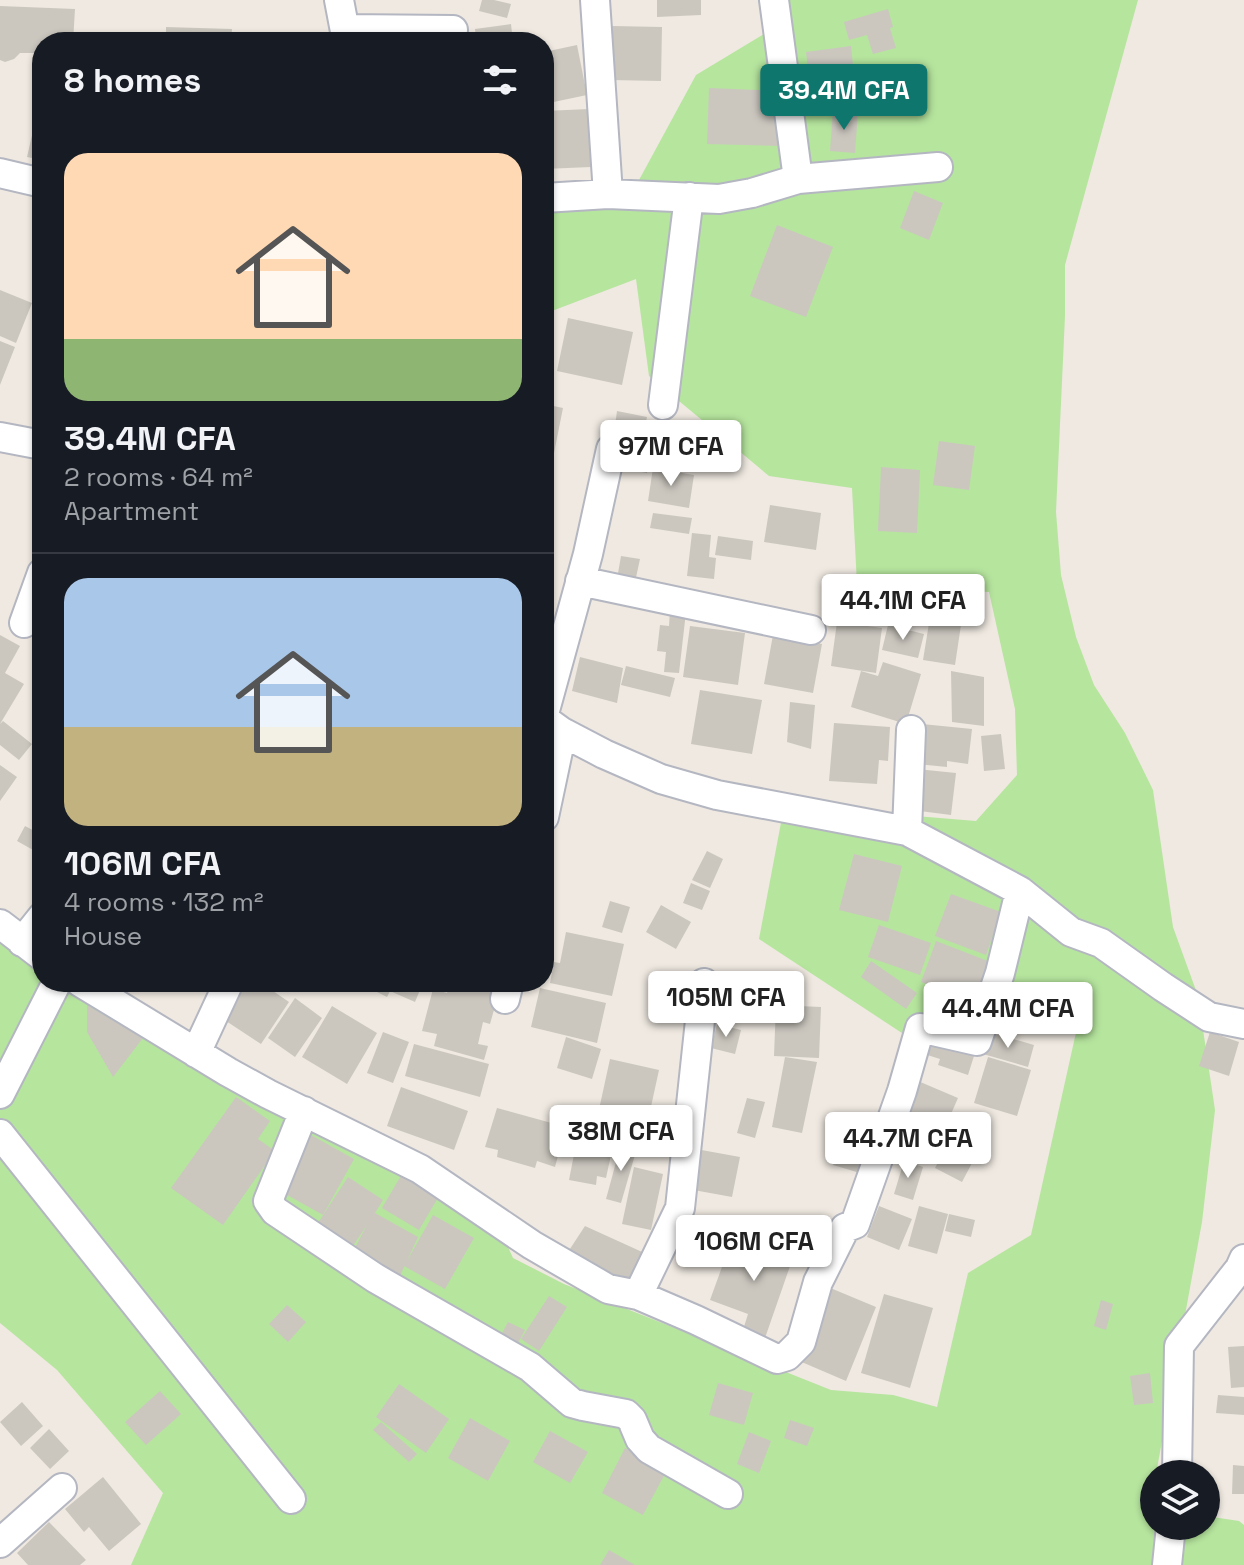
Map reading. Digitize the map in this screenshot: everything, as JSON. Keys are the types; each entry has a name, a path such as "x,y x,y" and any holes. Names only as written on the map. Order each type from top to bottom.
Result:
{"street":[{"path":"339,0 345,32"},
{"path":"595,0 608,194"},
{"path":"774,0 798,179"},
{"path":"417,32 453,30"},
{"path":"554,197 608,194 719,199 798,179 938,167"},
{"path":"0,173 32,181"},
{"path":"663,405 689,197"},
{"path":"0,437 32,443"},
{"path":"554,703 611,449"},
{"path":"580,581 811,630"},
{"path":"24,623 32,601"},
{"path":"554,724 604,754 661,779 717,795 907,831 1020,891 1071,932 1101,943 1209,1017 1244,1024"},
{"path":"907,831 911,730"},
{"path":"96,992 268,1094 420,1169 532,1245 608,1289 638,1295 777,1359 787,1356 801,1342 818,1282 845,1228 855,1224 902,1091 920,1028 977,1041 1000,973 1020,891"},
{"path":"0,924 32,949"},
{"path":"638,1295 680,1208 704,983"},
{"path":"0,1094 52,992"},
{"path":"196,1053 224,992"},
{"path":"304,1111 268,1201 275,1211 375,1278 530,1367 572,1403 626,1414 649,1449 728,1494"},
{"path":"0,1134 291,1499"},
{"path":"1177,1460 1179,1346 1244,1259"},
{"path":"0,1543 62,1488"},
{"path":"1167,1565 1170,1540"}],"green space":[{"path":"778,0 1138,0 1065,265 1056,512 1061,575 1076,637 1094,685 1125,733 1153,790 1173,927 1198,996 1215,1110 1202,1222 1159,1460 1140,1460 1140,1540 1220,1540 1220,1518 1239,1521 1244,1525 1244,1565 131,1565 163,1493 57,1370 0,1323 0,931 32,957 32,992 89,992 293,1094 382,1133 458,1183 492,1212 513,1258 564,1284 831,1390 893,1395 937,1407 968,1273 1031,1235 1083,1001 908,1037 759,939 783,812 830,809 976,821 1017,775 1015,709 989,592 857,584 852,488 769,476 649,376 636,279 554,310 554,188 639,180 696,75 782,23"}],"building":[{"path":"482,0 511,4 507,18 479,11"},
{"path":"657,0 701,0 701,15 657,17"},
{"path":"0,6 75,9 74,32 32,32 32,53 20,53 5,62 0,60"},
{"path":"888,9 896,48 873,54 867,35 849,40 844,22"},
{"path":"511,24 512,32 475,32 475,29"},
{"path":"612,26 662,27 661,81 611,80"},
{"path":"166,27 232,29 232,32 166,32"},
{"path":"577,45 587,95 554,102 554,50"},
{"path":"851,46 856,94 812,100 806,52"},
{"path":"865,66 891,66 891,86 878,86 877,109 865,109"},
{"path":"709,88 782,91 780,146 707,144"},
{"path":"589,109 591,167 554,169 554,111"},
{"path":"833,110 858,112 855,153 830,151"},
{"path":"32,135 32,158 27,157"},
{"path":"914,191 943,203 929,240 900,228"},
{"path":"777,225 833,247 806,317 750,296"},
{"path":"0,290 32,303 16,343 0,336"},
{"path":"568,318 633,332 622,385 557,371"},
{"path":"0,341 15,347 0,385"},
{"path":"554,406 563,408 554,453"},
{"path":"617,411 647,417 642,444 613,439"},
{"path":"657,437 695,445 689,472 651,463"},
{"path":"939,441 975,446 969,490 933,485"},
{"path":"618,446 651,451 647,473 614,467"},
{"path":"881,467 920,470 917,533 878,531"},
{"path":"653,468 694,475 689,508 648,501"},
{"path":"770,505 821,513 816,550 764,542"},
{"path":"653,513 692,518 689,534 650,528"},
{"path":"692,533 711,535 709,557 716,558 714,579 687,576"},
{"path":"718,536 753,541 751,560 715,555"},
{"path":"621,556 640,559 635,582 617,579"},
{"path":"670,610 686,612 679,673 664,672 666,652 657,651 660,625 669,626"},
{"path":"930,617 961,625 955,665 923,660"},
{"path":"837,622 882,628 876,673 831,666"},
{"path":"888,625 924,634 918,658 882,650"},
{"path":"690,626 745,633 738,685 683,677"},
{"path":"0,635 20,646 5,673 24,684 0,724"},
{"path":"773,635 822,644 813,693 764,684"},
{"path":"580,657 623,668 617,703 572,691"},
{"path":"883,662 921,674 906,724 851,707 861,671 878,676"},
{"path":"626,666 675,678 670,697 621,685"},
{"path":"951,671 984,677 984,726 952,722"},
{"path":"700,690 762,700 752,754 691,744"},
{"path":"790,702 815,705 811,749 787,742"},
{"path":"3,721 32,744 19,760 0,745 0,724"},
{"path":"834,723 890,727 888,761 879,760 877,784 829,781"},
{"path":"922,724 972,729 968,764 947,761 947,767 917,764"},
{"path":"1001,734 1005,769 984,771 981,736"},
{"path":"0,765 17,777 0,801"},
{"path":"917,769 956,773 951,815 912,810"},
{"path":"25,826 32,830 32,849 17,841"},
{"path":"707,851 723,859 710,888 692,880"},
{"path":"854,854 902,866 888,922 839,910"},
{"path":"691,883 710,891 702,910 683,903"},
{"path":"951,894 1001,912 986,955 935,936"},
{"path":"610,901 630,907 622,933 602,927"},
{"path":"661,905 691,922 676,949 646,932"},
{"path":"879,925 931,943 920,975 868,957"},
{"path":"566,932 624,944 612,996 554,984 554,962 560,963"},
{"path":"936,941 993,963 979,1003 921,982"},
{"path":"871,961 917,993 906,1009 861,977"},
{"path":"554,991 606,1003 597,1043 531,1027 539,992"},
{"path":"241,992 274,992 289,1002 261,1044 223,1019"},
{"path":"392,992 419,992 415,1002"},
{"path":"432,992 499,992 490,1024 483,1022 478,1044 488,1046 484,1060 434,1046 437,1034 422,1031"},
{"path":"295,998 322,1018 295,1057 268,1038"},
{"path":"87,1005 143,1038 113,1077 87,1032"},
{"path":"776,1005 821,1007 819,1058 774,1056"},
{"path":"332,1006 377,1033 347,1084 302,1057"},
{"path":"717,1024 741,1030 735,1054 711,1048"},
{"path":"383,1032 409,1042 393,1083 367,1073"},
{"path":"989,1032 1034,1045 1028,1067 983,1054"},
{"path":"1210,1032 1239,1042 1229,1076 1199,1066"},
{"path":"566,1037 601,1049 592,1079 557,1068"},
{"path":"925,1040 974,1056 968,1075 938,1065 940,1059 921,1053"},
{"path":"414,1044 489,1064 480,1097 405,1076"},
{"path":"785,1057 817,1062 802,1133 772,1127"},
{"path":"988,1057 1031,1070 1017,1116 974,1103"},
{"path":"610,1059 659,1070 647,1125 598,1114"},
{"path":"918,1081 958,1098 944,1130 905,1114"},
{"path":"401,1087 468,1111 454,1150 387,1126"},
{"path":"236,1097 270,1121 258,1139 275,1151 223,1225 171,1188"},
{"path":"747,1098 765,1102 755,1138 737,1133"},
{"path":"497,1108 566,1127 555,1167 537,1161 535,1168 497,1157 498,1150 485,1147"},
{"path":"846,1124 872,1131 860,1173 833,1165"},
{"path":"579,1129 615,1136 606,1178 597,1176 596,1185 569,1180"},
{"path":"954,1132 981,1146 962,1182 935,1168"},
{"path":"311,1135 354,1159 323,1215 280,1191 302,1143 306,1145"},
{"path":"621,1144 637,1148 621,1203 606,1199"},
{"path":"696,1149 740,1157 732,1197 688,1189"},
{"path":"904,1161 923,1167 913,1200 894,1194"},
{"path":"634,1167 663,1174 651,1230 622,1224"},
{"path":"402,1174 439,1196 419,1230 382,1208"},
{"path":"348,1177 383,1200 375,1213 418,1237 398,1280 352,1253 367,1225 349,1252 314,1229"},
{"path":"879,1206 912,1219 899,1250 867,1237"},
{"path":"919,1206 948,1214 937,1254 908,1246"},
{"path":"949,1214 975,1220 971,1237 945,1231"},
{"path":"433,1215 474,1238 445,1289 404,1266"},
{"path":"585,1226 651,1256 635,1287 564,1258"},
{"path":"776,1239 797,1246 765,1338 743,1330 748,1314 710,1300 731,1242 771,1255"},
{"path":"828,1287 876,1307 846,1381 797,1360"},
{"path":"884,1294 933,1308 910,1388 861,1373"},
{"path":"549,1296 567,1307 539,1351 521,1339"},
{"path":"1101,1300 1113,1304 1106,1330 1094,1326"},
{"path":"287,1305 306,1322 288,1342 269,1324"},
{"path":"508,1322 525,1330 516,1347 499,1339"},
{"path":"1244,1346 1244,1387 1231,1388 1228,1347"},
{"path":"1150,1373 1153,1403 1134,1405 1130,1376"},
{"path":"718,1383 753,1393 744,1425 709,1415"},
{"path":"399,1384 449,1419 426,1453 376,1417"},
{"path":"160,1391 181,1414 146,1445 125,1422"},
{"path":"1218,1395 1244,1397 1244,1415 1216,1413"},
{"path":"22,1402 43,1426 21,1446 0,1422"},
{"path":"470,1418 510,1441 488,1481 448,1458"},
{"path":"790,1420 814,1428 807,1446 784,1438"},
{"path":"381,1422 417,1454 409,1462 373,1430"},
{"path":"49,1429 69,1451 50,1469 30,1448"},
{"path":"550,1431 588,1452 570,1483 533,1462"},
{"path":"749,1432 771,1441 759,1473 737,1464"},
{"path":"625,1448 667,1470 643,1515 602,1493"},
{"path":"1233,1465 1244,1466 1244,1494 1232,1494"},
{"path":"103,1477 141,1524 109,1551 89,1527 84,1532 65,1509"},
{"path":"49,1522 86,1560 80,1565 28,1565 17,1553"},
{"path":"609,1550 635,1565 600,1565"}]}
